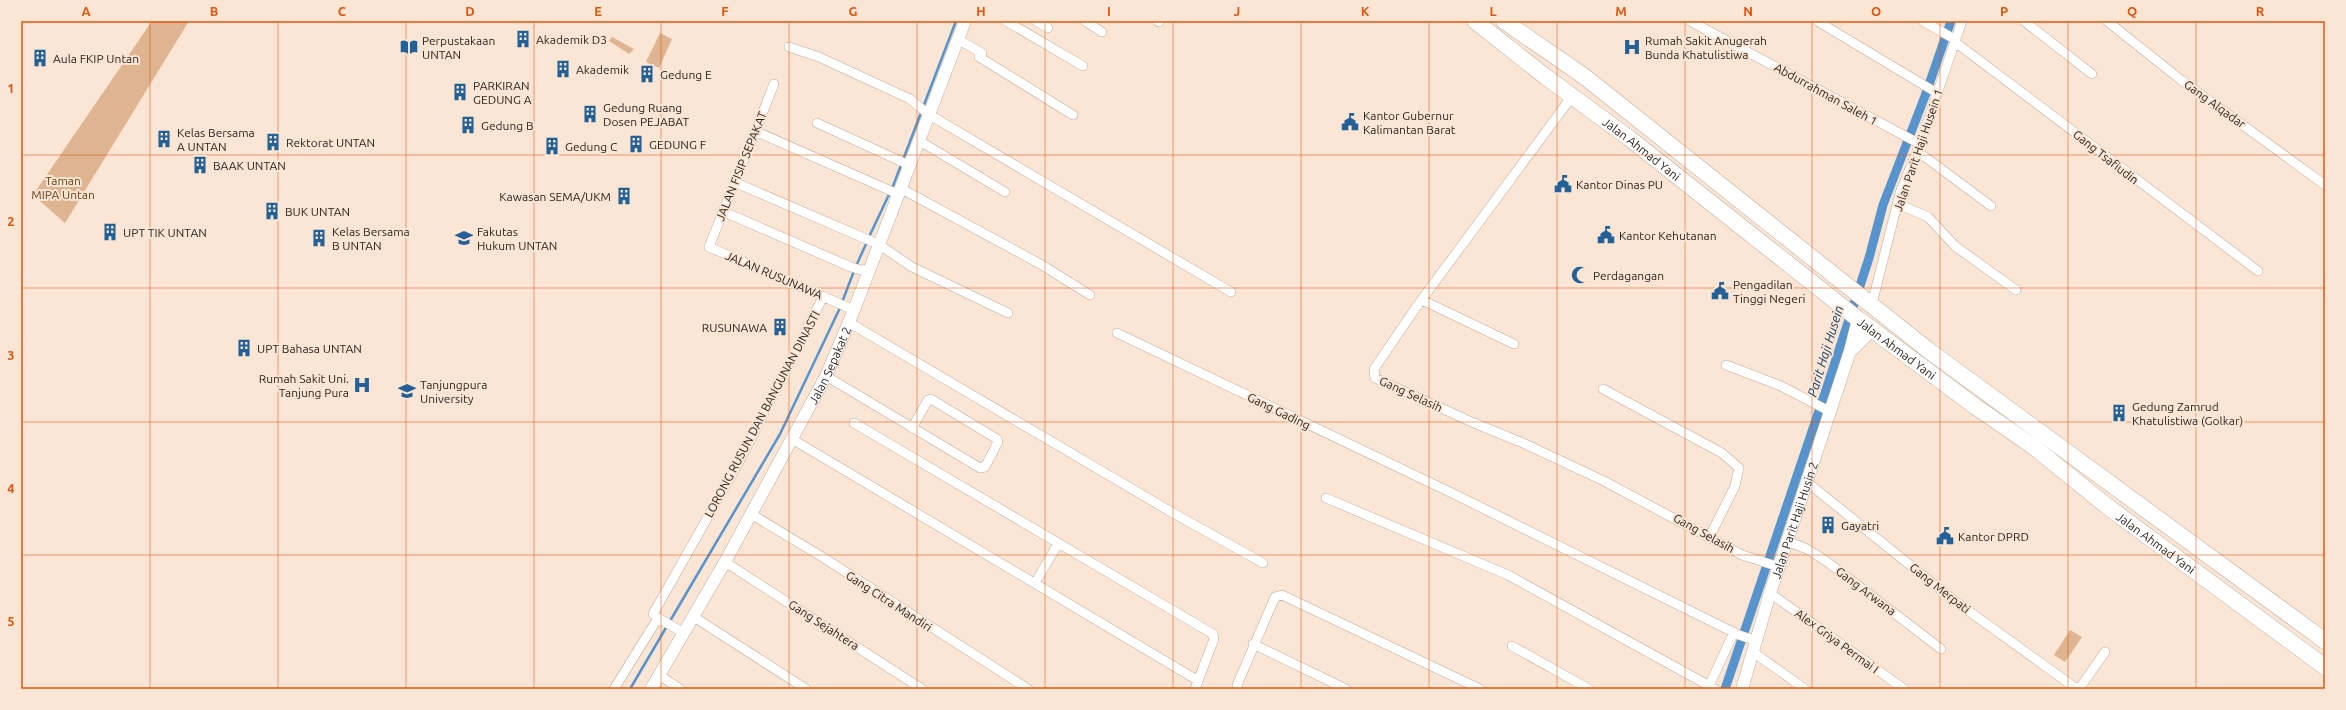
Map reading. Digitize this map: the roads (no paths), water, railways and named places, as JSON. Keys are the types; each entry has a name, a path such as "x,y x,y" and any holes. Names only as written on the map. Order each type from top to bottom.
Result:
{"highway":[{"name":"Jalan Ahmad Yani","path":"1475,21 1629,138 1853,314 1976,407 2034,447 2111,509 2325,668"},
{"name":"Jalan Ahmad Yani","path":"1504,21 1585,77 1928,350 2325,641"},
{"path":"1629,138 1641,122"},
{"path":"2111,509 2124,494"}],"street":[{"name":"Jalan Sepakat 2","path":"651,689 659,675 679,630 694,617 826,376 848,322 846,306 865,270 897,191 904,163 918,140 922,109 965,21"},
{"path":"1006,21 1083,66"},
{"path":"1036,21 1048,28"},
{"path":"1085,21 1102,32"},
{"name":"Abdurrahman Saleh 1","path":"1690,21 1901,136 1917,146 1991,206"},
{"path":"1817,21 1935,92"},
{"name":"Gang Tsafiudin","path":"1923,21 1954,40 2258,271"},
{"name":"Jalan Parit Haji Husein 1","path":"1862,297 1898,204 1935,92 1962,21"},
{"path":"2024,21 2092,74"},
{"name":"Gang Alqadar","path":"2107,21 2181,80 2325,185"},
{"path":"957,39 982,53 979,57 1016,82 1073,115"},
{"path":"789,47 819,57 910,99 922,109 1231,292"},
{"name":"JALAN FISIP SEPAKAT","path":"709,247 722,211 774,84"},
{"name":"Gang Selasih","path":"1573,95 1422,300 1374,369 1375,378 1474,423 1523,443 1604,481 1710,536 1742,555 1775,566"},
{"path":"817,122 904,163"},
{"path":"755,131 884,189 897,191 1042,265 1090,295"},
{"path":"918,140 1005,192"},
{"path":"734,182 875,243 912,267 1008,313"},
{"path":"1898,204 1928,217 1955,246 2016,290"},
{"path":"722,211 851,267 865,270"},
{"name":"JALAN RUSUNAWA","path":"709,247 846,306"},
{"name":"LORONG RUSUN DAN BANGUNAN DINASTI","path":"653,614 739,462 823,297"},
{"path":"1422,300 1514,344"},
{"name":"Jalan Parit Haji Husin 2","path":"1742,689 1753,644 1770,593 1775,566 1787,541 1850,351 1853,314"},
{"path":"848,322 1173,513 1262,563"},
{"path":"1850,351 1873,329"},
{"name":"Gang Gading","path":"1117,333 1442,489 1736,634 1753,644"},
{"path":"1726,365 1781,386 1830,412"},
{"path":"826,376 912,428 980,468 985,466 998,442 997,439 931,399 928,400 912,428"},
{"path":"1603,388 1722,453 1740,468 1735,486 1710,536"},
{"path":"792,439 1035,583 1196,685 1214,639 1213,634 854,423"},
{"name":"Gang Merpati","path":"1807,482 1952,599 2078,689"},
{"path":"1326,498 1508,575 1712,688 1736,634"},
{"name":"Gang Citra Mandiri","path":"751,514 824,558 1028,689"},
{"name":"Gang Arwana","path":"1787,541 1807,548 1826,561 1941,649"},
{"path":"1035,583 1058,544"},
{"name":"Gang Sejahtera","path":"725,562 922,689"},
{"name":"Alex Griya Permai I","path":"1770,593 1904,689"},
{"path":"1238,689 1236,685 1275,597 1282,595 1470,686 1480,689"},
{"path":"694,617 806,689"},
{"path":"614,689 658,618 679,630"},
{"path":"1253,644 1346,689"},
{"path":"1753,644 1805,689"},
{"path":"1512,646 1589,689"},
{"path":"2078,689 2105,652"},
{"path":"659,675 680,689"}],"waterway":[{"path":"869,237 893,186 956,21"},
{"name":"Parit Haji Husein","path":"1725,689 1826,390 1869,258 1883,205 1925,96 1951,21"},
{"path":"856,266 867,242"},
{"path":"670,621 780,434 839,310 854,271"},
{"path":"630,689 667,626"}],"place":[{"name":"Akademik D3","path":"523,39"},
{"name":"Perpustakaan UNTAN","path":"409,47"},
{"name":"Rumah Sakit Anugerah Bunda Khatulistiwa","path":"1632,47"},
{"name":"Aula FKIP Untan","path":"40,58"},
{"name":"Akademik","path":"563,69"},
{"name":"Gedung E","path":"647,74"},
{"name":"PARKIRAN GEDUNG A","path":"460,92"},
{"name":"Gedung Ruang Dosen PEJABAT","path":"590,114"},
{"name":"Kantor Gubernur Kalimantan Barat","path":"1350,122"},
{"name":"Gedung B","path":"468,125"},
{"name":"Kelas Bersama A UNTAN","path":"164,139"},
{"name":"Rektorat UNTAN","path":"273,142"},
{"name":"GEDUNG F","path":"636,144"},
{"name":"Gedung C","path":"552,146"},
{"name":"BAAK UNTAN","path":"200,165"},
{"name":"Kantor Dinas PU","path":"1563,184"},
{"name":"Kawasan SEMA/UKM","path":"624,196"},
{"name":"BUK UNTAN","path":"272,211"},
{"name":"UPT TIK UNTAN","path":"110,232"},
{"name":"Kantor Kehutanan","path":"1606,235"},
{"name":"Kelas Bersama B UNTAN","path":"319,238"},
{"name":"Fakutas Hukum UNTAN","path":"464,238"},
{"name":"Perdagangan","path":"1580,275"},
{"name":"Pengadilan Tinggi Negeri","path":"1720,291"},
{"name":"RUSUNAWA","path":"780,327"},
{"name":"UPT Bahasa UNTAN","path":"244,348"},
{"name":"Rumah Sakit Uni. Tanjung Pura","path":"362,385"},
{"name":"Tanjungpura University","path":"407,391"},
{"name":"Gedung Zamrud Khatulistiwa (Golkar)","path":"2119,413"},
{"name":"Gayatri","path":"1828,525"},
{"name":"Kantor DPRD","path":"1945,536"}],"park label":[{"name":"Taman MIPA Untan","path":"63,187"}]}
